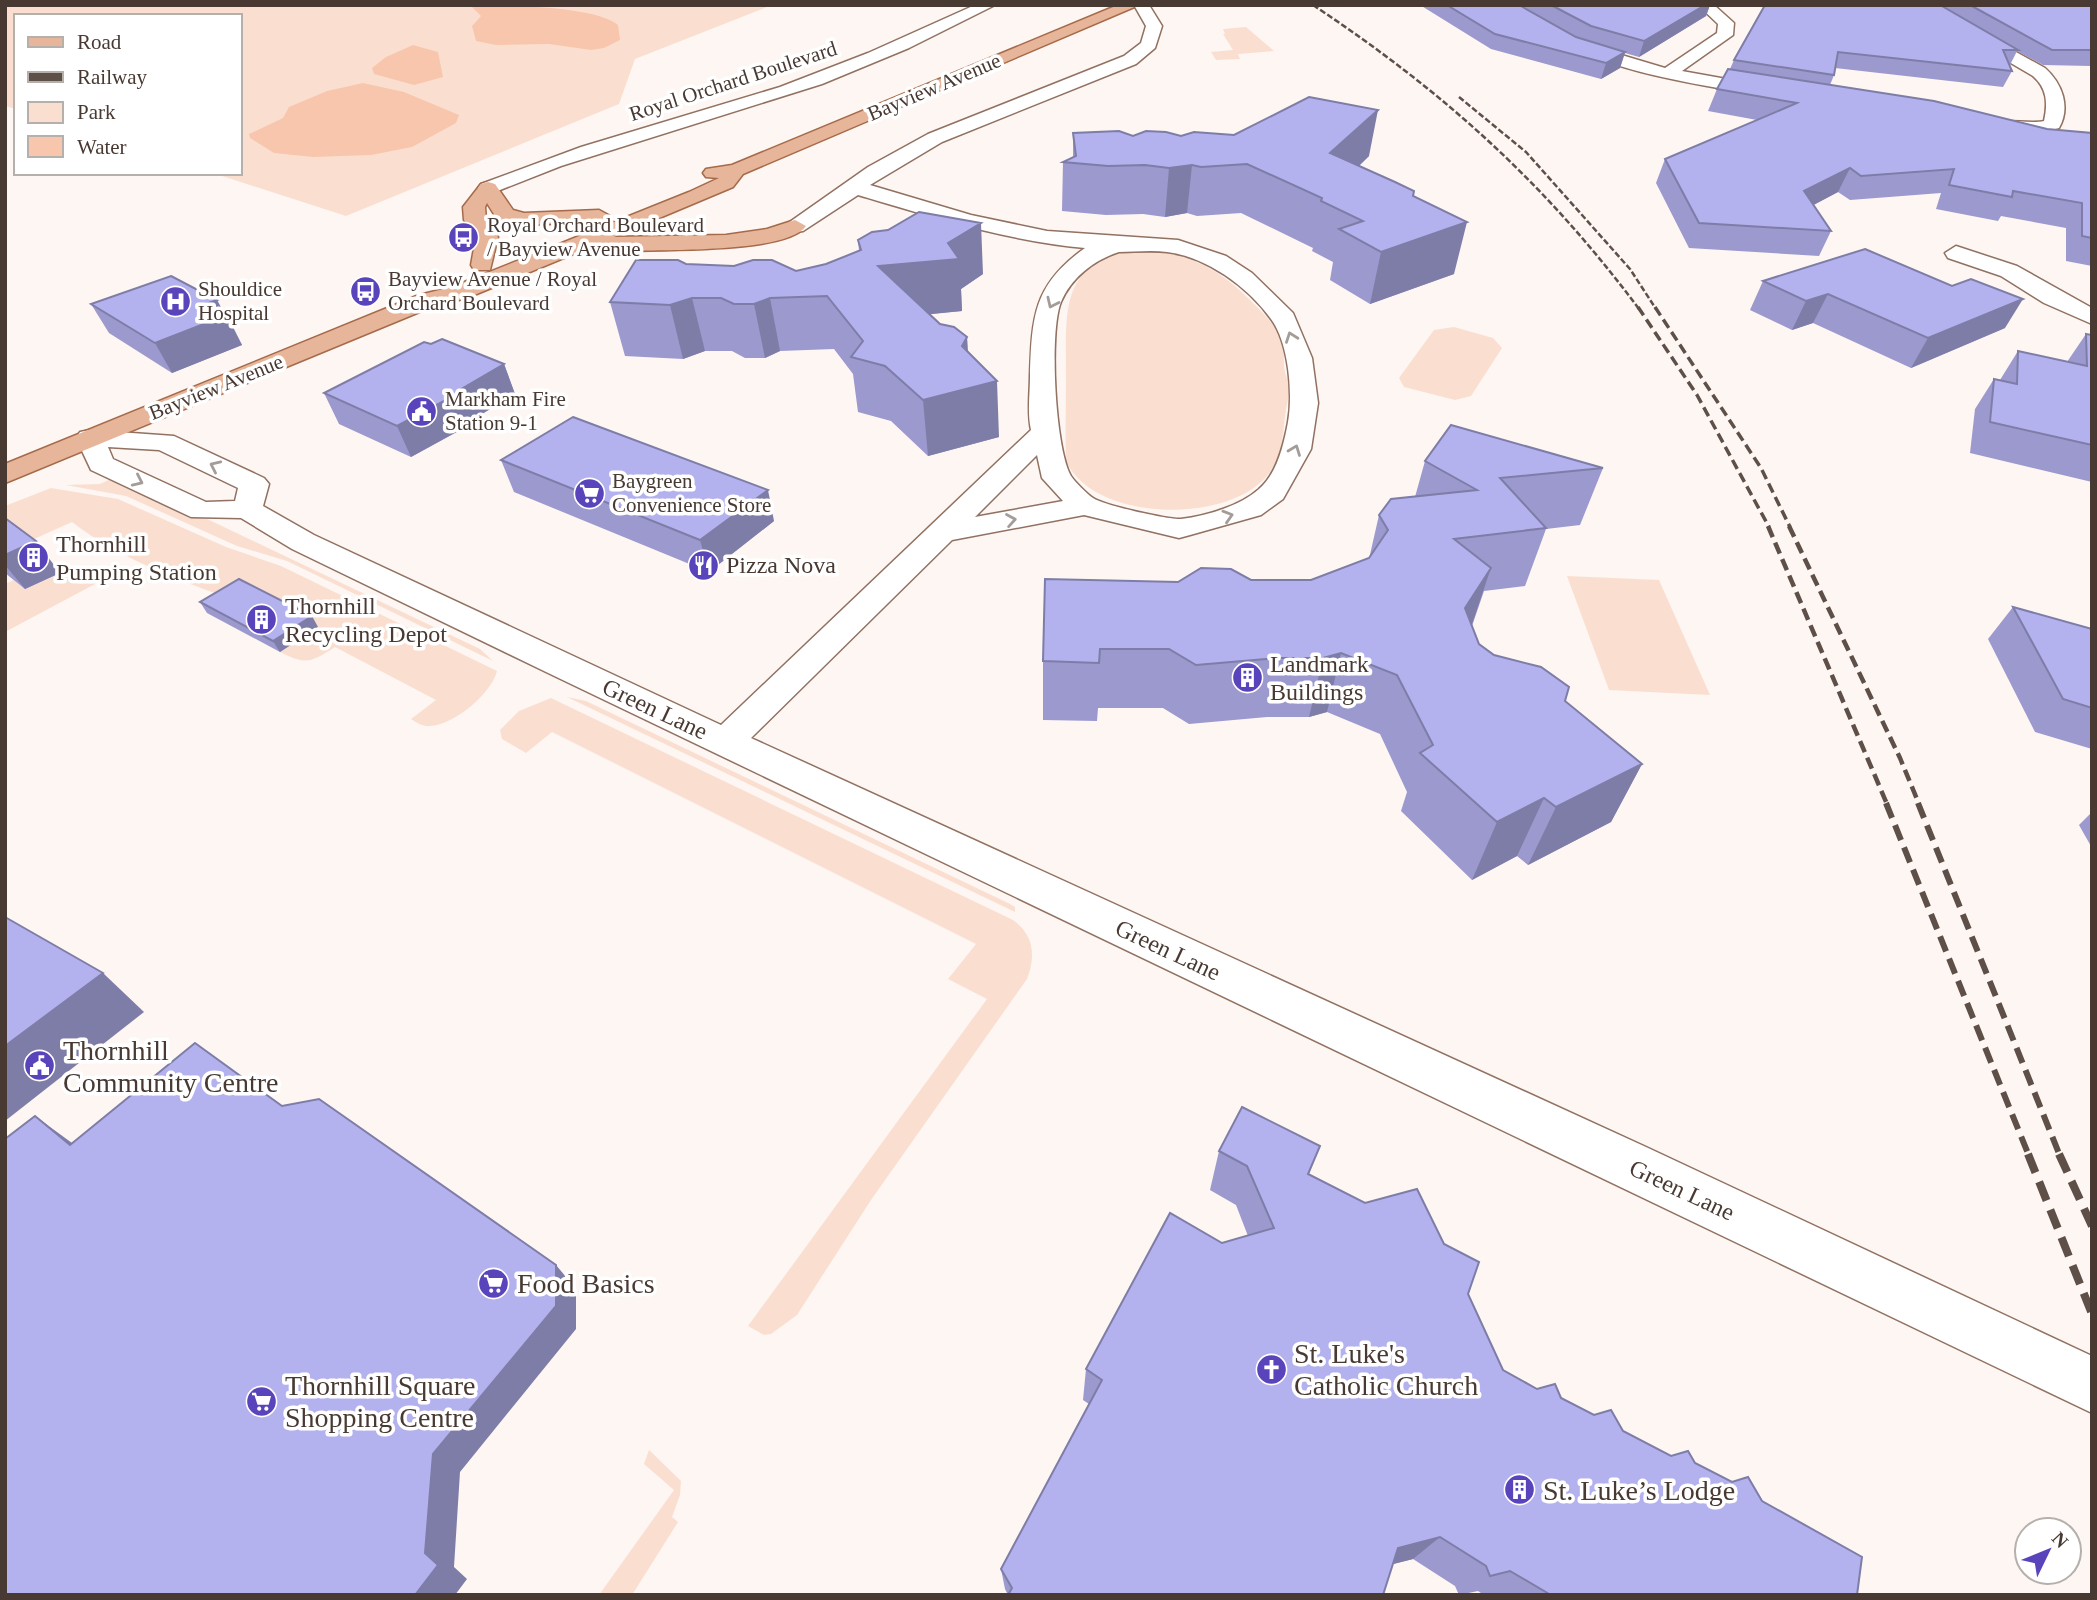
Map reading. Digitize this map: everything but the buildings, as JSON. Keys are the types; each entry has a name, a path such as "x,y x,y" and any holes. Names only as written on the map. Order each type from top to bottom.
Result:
{"main road":[{"name":"Bayview Avenue","path":"426,300 439,281 698,175 736,170 1132,5"},
{"name":"Bayview Avenue","path":"5,474 426,300 458,293 696,196 726,183 736,170"},
{"path":"482,265 486,237 475,220 474,208 488,188 505,214 523,219 599,216"},
{"path":"696,196 683,214 706,227 741,230 795,226"},
{"path":"531,264 606,245 745,238 776,234 795,226"}],"street":[{"name":"Royal Orchard Boulevard","path":"488,188 531,168 687,123 818,80 988,5"},
{"path":"795,226 830,206 875,171 935,138 1130,60 1149,45 1154,26 1140,5"},
{"path":"1501,5 1579,47 1667,74 1786,94"},
{"path":"1667,74 1725,35 1726,23 1705,5"},
{"path":"1919,5 2039,72 2053,86 2054,121 2048,127 2016,130 1974,124"},
{"path":"854,187 966,220 1047,238 1116,245 1170,245 1218,261 1244,278 1284,318 1299,358 1305,403 1297,449 1273,493 1250,509 1179,529 1084,506 952,524"},
{"path":"1047,238 1072,257 1075,267"},
{"path":"1084,506 1057,478 1042,422 1044,323 1049,302 1075,267 1095,252 1116,245"},
{"path":"1956,253 2009,271 2052,298 2092,317"},
{"path":"725,742 1045,432"},
{"path":"90,438 164,442 254,484 247,509 202,511 101,464 90,438"},
{"name":"Green Lane","path":"247,509 303,542 2092,1385"}],"green space":[{"path":"5,5 772,5 635,59 619,104 346,216 219,175 242,175 242,14 14,14 14,108 5,106"},
{"path":"1246,27 1274,51 1238,54 1240,59 1216,60 1211,52 1233,50 1223,34 1223,29"},
{"path":"1141,248 1189,259 1216,272 1261,311 1276,328 1283,343 1285,372 1292,387 1278,456 1266,477 1247,492 1221,503 1192,509 1161,510 1131,505 1103,496 1081,481 1066,461 1066,329 1073,291 1081,276 1095,264 1114,254"},
{"path":"1454,327 1493,338 1502,348 1471,396 1455,400 1404,387 1399,378 1434,330"},
{"path":"117,476 480,649 493,661 287,561 237,546 126,496 66,485 100,484"},
{"path":"51,488 118,499 226,547 281,566 497,671 488,689 461,714 440,724 423,725 411,719 436,700 335,647 308,660 296,659 280,652 317,628 157,570 97,540 72,522 5,552 5,506"},
{"path":"84,566 112,575 5,632 5,584 14,580 25,589"},
{"path":"1567,576 1659,580 1710,695 1609,690"},
{"path":"567,697 586,701 1010,904 1015,907 1015,912"},
{"path":"551,698 1013,920 1029,939 1032,962 1027,979 871,1200 797,1315 771,1334 764,1335 748,1326 987,999 948,979 976,944 552,732 526,753 502,739 500,730 519,711"},
{"path":"649,1450 681,1481 680,1495 672,1517 678,1522 632,1595 599,1595 674,1490 644,1464"}],"water":[{"path":"470,5 547,8 590,14 618,25 620,40 604,48 591,50 549,44 496,45 476,41 472,26 481,16"},
{"path":"413,45 438,52 443,77 414,85 374,74 372,68 386,57"},
{"path":"363,83 404,92 459,115 456,123 412,147 371,155 313,157 274,153 250,138 249,134 283,118 289,107 327,91"}],"railway":[{"path":"1313,5 1406,71 1490,142 1567,221 1639,309"},
{"path":"1459,97 1526,152 1630,269 1656,309"},
{"path":"1638,307 1697,395 1769,527"},
{"path":"1655,307 1761,468 1790,527"},
{"path":"1768,526 1887,804"},
{"path":"1789,526 1900,758 1919,804"},
{"path":"1886,803 2029,1156"},
{"path":"1918,803 2060,1156"},
{"path":"2028,1154 2092,1314"},
{"path":"2059,1154 2092,1226"}],"place":[{"name":"Royal Orchard Boulevard / Bayview Avenue","path":"464,237"},
{"name":"Bayview Avenue / Royal Orchard Boulevard","path":"365,291"},
{"name":"Shouldice Hospital","path":"175,301"},
{"name":"Markham Fire Station 9-1","path":"422,411"},
{"name":"Baygreen Convenience Store","path":"589,493"},
{"name":"Thornhill Pumping Station","path":"33,558"},
{"name":"Pizza Nova","path":"703,565"},
{"name":"Thornhill Recycling Depot","path":"262,620"},
{"name":"Landmark Buildings","path":"1247,678"},
{"name":"Thornhill Community Centre","path":"40,1066"},
{"name":"Food Basics","path":"494,1283"},
{"name":"St. Luke's Catholic Church","path":"1271,1369"},
{"name":"Thornhill Square Shopping Centre","path":"262,1401"},
{"name":"St. Luke’s Lodge","path":"1520,1490"}]}
